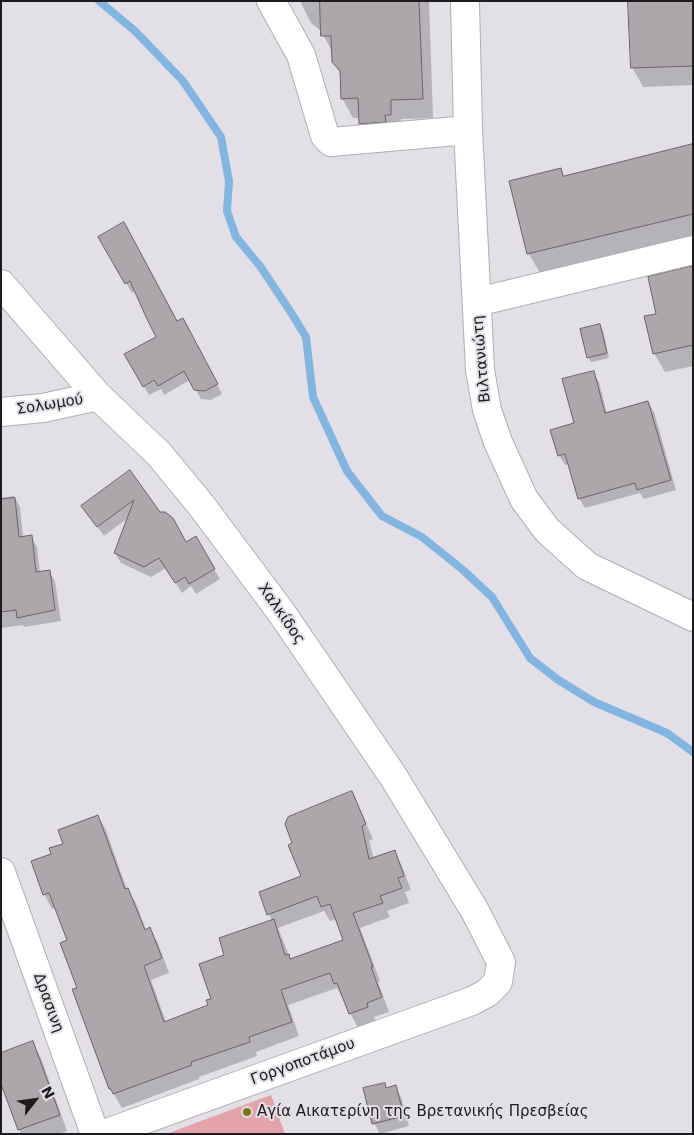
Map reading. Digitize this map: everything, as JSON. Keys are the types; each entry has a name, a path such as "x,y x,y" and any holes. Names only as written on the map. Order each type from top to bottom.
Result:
{"street":[{"path":"271,1 301,54 325,136 331,142 468,130"},
{"name":"Βιλτανιώτη","path":"465,1 468,130 480,370 487,410 498,442 524,499 547,530 587,566 693,617"},
{"path":"477,302 693,250"},
{"name":"Χαλκίδος","path":"1,284 98,396 159,454 202,505 280,612 393,776 475,912 501,962 498,982"},
{"name":"Σολωμού","path":"1,412 43,408 98,396"},
{"name":"Δρασινη","path":"1,872 94,1134"},
{"name":"Γοργοποτάμου","path":"104,1134 472,1001 487,993 498,982"}],"shaded area":[{"name":"Αγία Αικατερίνη της Βρετανικής Πρεσβείας","path":"271,1095 285,1134 166,1134"}],"building":[{"path":"320,1 419,1 423,99 391,100 391,115 385,115 386,122 359,124 358,98 341,99 340,71 332,62 331,36 321,36"},
{"path":"628,1 693,1 693,66 631,68"},
{"path":"693,144 693,214 527,254 509,181 561,168 563,176"},
{"path":"124,222 177,321 183,318 218,384 205,391 194,390 184,371 158,386 154,380 143,387 124,354 156,337 130,281 125,284 98,237"},
{"path":"693,266 693,345 653,354 644,316 656,314 648,277"},
{"path":"600,324 607,353 587,358 580,329"},
{"path":"594,371 605,413 648,401 671,480 637,490 635,483 578,499 565,454 558,456 550,430 574,423 562,379"},
{"path":"130,470 160,512 165,512 173,518 186,542 196,536 215,569 189,584 185,577 175,583 159,558 144,567 114,553 134,500 97,527 81,506"},
{"path":"15,498 19,537 32,535 36,572 50,570 55,610 17,618 16,610 1,612 1,499"},
{"path":"352,791 366,824 362,826 369,859 395,850 404,876 398,878 402,888 380,896 383,903 353,913 382,997 367,1003 368,1007 349,1014 337,983 334,984 330,973 281,990 292,1022 249,1037 250,1042 191,1062 192,1065 113,1094 111,1089 109,1089 72,989 77,988 60,943 67,940 49,893 43,895 31,861 51,854 49,848 63,844 58,830 98,815 125,889 128,888 145,930 150,927 162,958 144,966 164,1022 208,1005 206,1000 211,999 199,964 224,955 219,938 274,919 285,955 289,954 290,959 343,940 330,904 321,907 317,896 267,915 259,892 301,876 288,845 292,843 285,824 288,817"},
{"path":"33,1041 60,1115 18,1130 1,1084 1,1053"},
{"path":"385,1083 386,1088 396,1085 404,1116 372,1124 363,1088"}],"waterway":[{"path":"99,1 135,31 183,81 221,137 229,181 227,211 236,237 260,266 306,337 313,397 347,471 382,516 422,537 463,570 492,597 530,658 557,679 594,702 667,733 693,752"}],"place":[{"name":"Αγία Αικατερίνη της Βρετανικής Πρεσβείας","path":"247,1112"}]}
